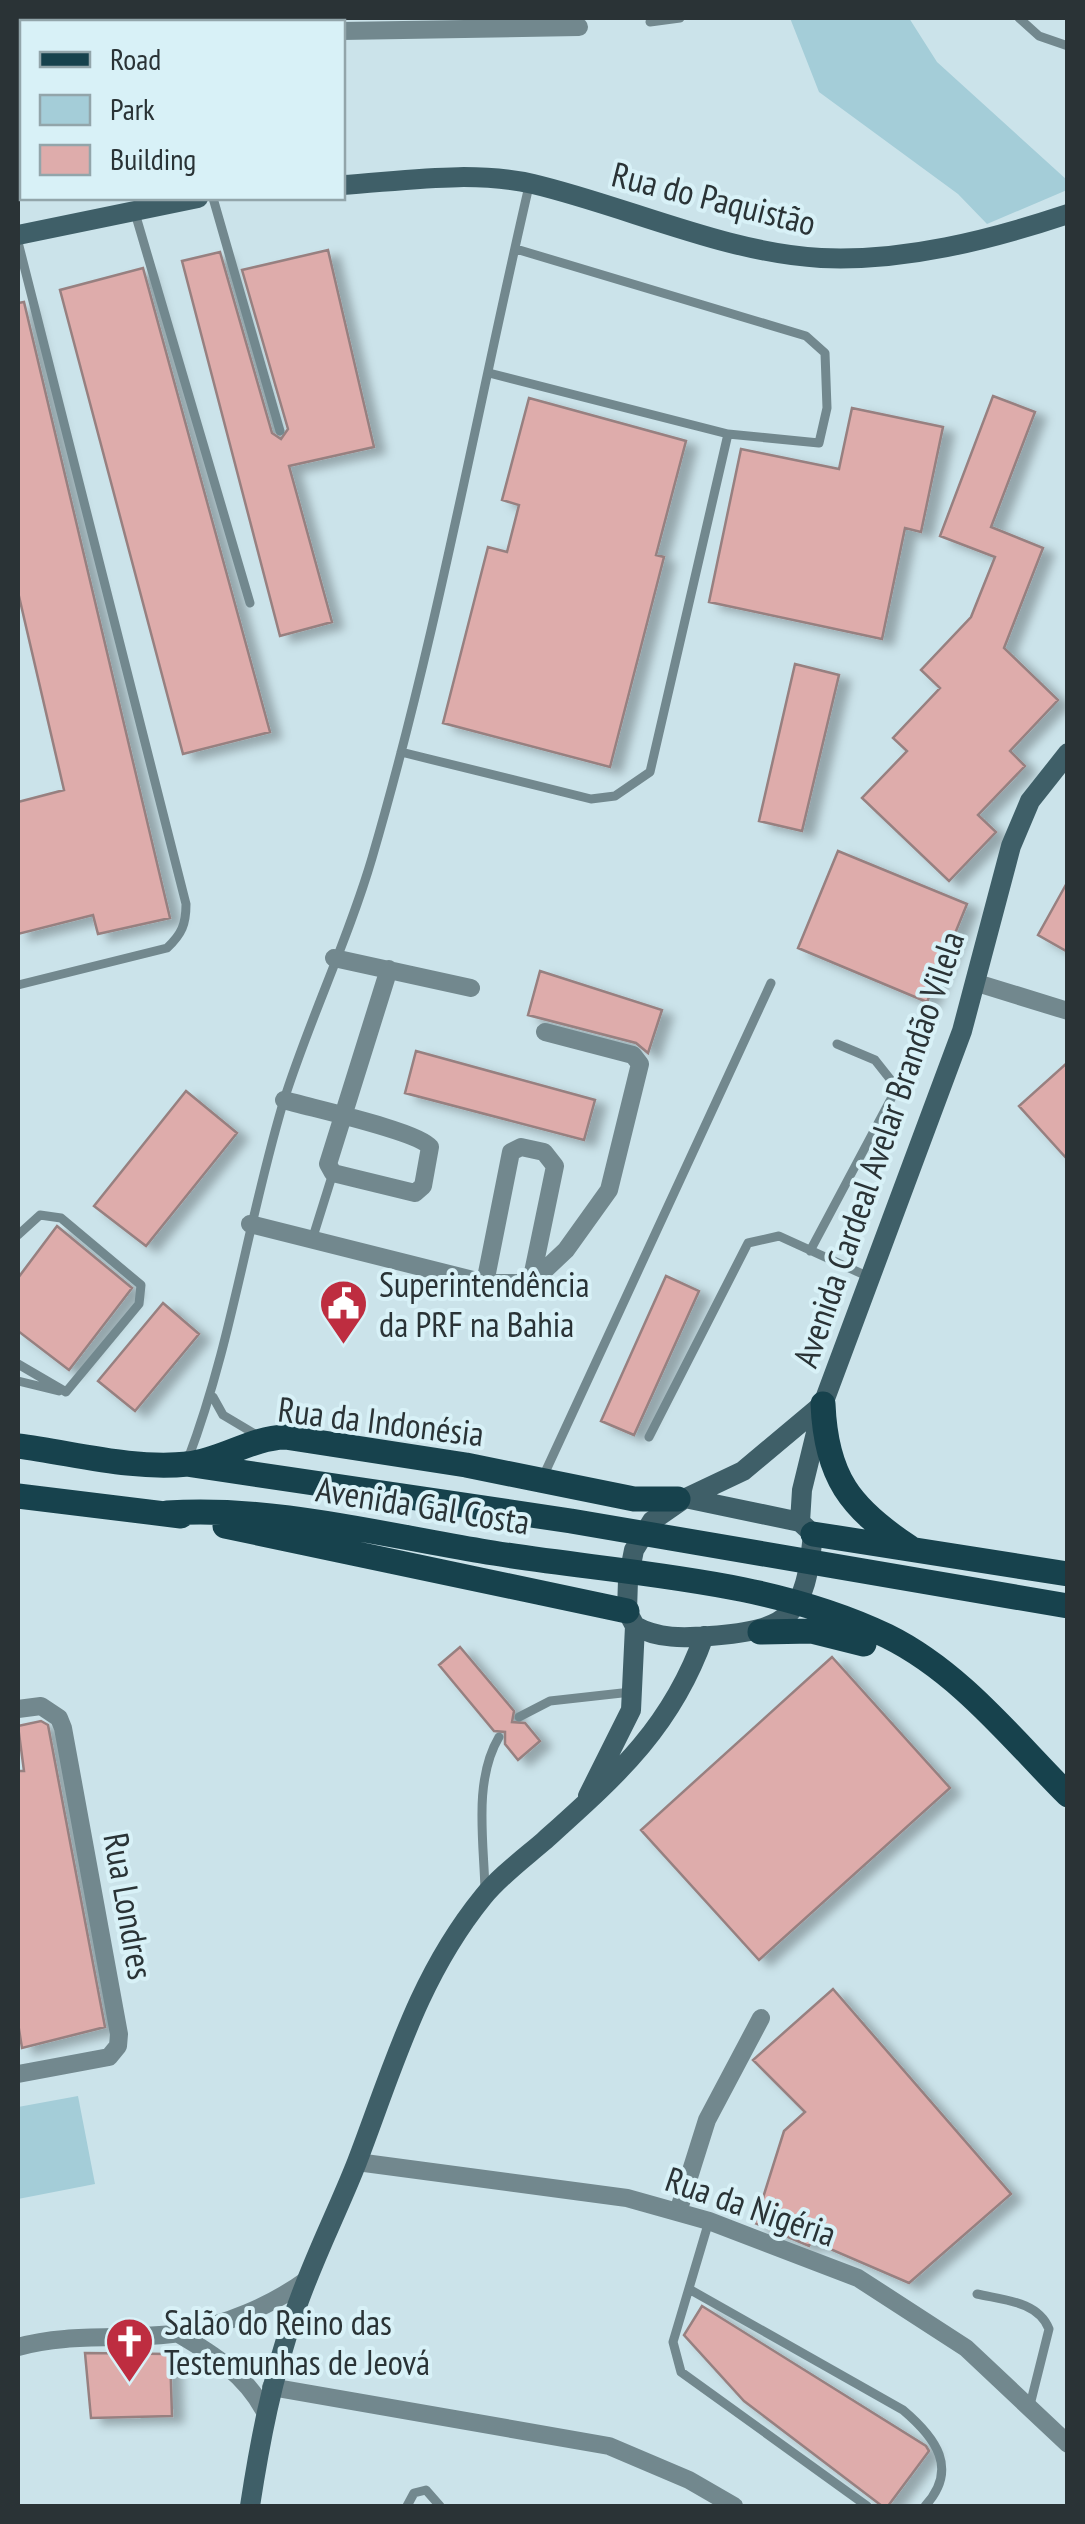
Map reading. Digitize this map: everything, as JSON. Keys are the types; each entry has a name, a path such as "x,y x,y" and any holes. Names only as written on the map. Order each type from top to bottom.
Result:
{"main road":[{"name":"Rua do Paquistão","path":"345,185 444,178 529,183 750,245 822,258 970,242 1068,214"},
{"path":"18,238 188,200"},
{"name":"Avenida Cardeal Avelar Brandão Vilela","path":"760,1632 788,1615 810,1576 802,1490 823,1404 977,983 1011,846 1030,801 1068,754"},
{"path":"823,1404 824,1436 840,1482 865,1515 914,1550"},
{"name":"Rua da Indonésia","path":"631,1618 628,1566 652,1521 681,1499 743,1471 823,1404"},
{"name":"Rua da Indonésia","path":"18,1446 151,1465 186,1464 230,1455 262,1438 317,1442 634,1499 681,1499 806,1528"},
{"path":"186,1464 572,1521 1068,1606"},
{"path":"18,1496 167,1513"},
{"name":"Avenida Gal Costa","path":"167,1513 212,1510 270,1517 571,1562 781,1600 885,1635 914,1652 974,1698 1068,1796"},
{"name":"Avenida Gal Costa","path":"167,1513 631,1618 664,1636 812,1631 842,1636 908,1667 964,1712 1068,1818"},
{"path":"806,1528 1068,1574"},
{"path":"588,1798 623,1731 634,1692 631,1618"},
{"path":"250,2506 271,2387 414,2004 445,1947 486,1894 588,1798 617,1776 654,1734 680,1694 704,1636"}],"street":[{"path":"345,31 580,27"},
{"path":"334,958 471,988"},
{"path":"284,1100 342,1118 421,1136 430,1146 426,1180 415,1192 333,1173 328,1164 342,1118 390,969"},
{"path":"977,983 1068,1012"},
{"path":"250,1224 485,1283 531,1283 566,1250 609,1190 640,1064 633,1055 545,1032"},
{"path":"485,1283 510,1152 521,1147 544,1152 555,1166 531,1283"},
{"name":"Rua Londres","path":"18,1710 41,1706 60,1718 119,2034 118,2046 109,2057 18,2074"},
{"path":"678,2212 707,2120 761,2018"},
{"name":"Rua da Nigéria","path":"357,2162 626,2198 709,2221 858,2278 966,2348 1068,2444"},
{"path":"18,2348 81,2336 177,2333 243,2314 308,2280"},
{"path":"177,2333 232,2370 254,2390 265,2412"},
{"path":"271,2387 609,2446 689,2480 734,2506"}],"lane":[{"path":"650,22 680,18"},
{"path":"1019,18 1040,36 1068,46"},
{"path":"186,1464 213,1394 250,1224 284,1100 371,862 434,633 529,183"},
{"path":"215,200 280,431"},
{"path":"135,210 250,603"},
{"path":"18,238 186,904 186,921 180,936 167,948 18,985"},
{"path":"488,372 728,434 819,443 828,408 825,353 806,336 516,248"},
{"path":"401,752 591,799 625,791 650,772 728,434"},
{"path":"541,1481 771,983"},
{"path":"810,1251 892,1096 894,1084 875,1060 837,1044"},
{"path":"312,1240 333,1173"},
{"path":"18,1234 40,1215 60,1218 141,1285 139,1304 66,1392"},
{"path":"649,1438 748,1243 778,1236 871,1278"},
{"path":"18,1364 66,1392"},
{"path":"18,1381 66,1392"},
{"path":"213,1394 223,1415 262,1438"},
{"path":"519,1717 550,1701 634,1692"},
{"path":"486,1894 483,1786 491,1751 500,1738"},
{"path":"709,2221 674,2342 682,2372 866,2506"},
{"path":"689,2289 903,2410 922,2426 936,2442 943,2477 925,2506"},
{"path":"978,2294 1024,2306 1044,2317 1048,2328 1030,2406"},
{"path":"407,2506 414,2493 426,2490 440,2506"}],"green space":[{"path":"790,18 909,18 937,62 1067,180 1067,190 987,224 958,194 819,92"},
{"path":"78,2096 95,2184 18,2199 18,2107"}],"building":[{"path":"328,250 374,447 289,466 332,622 280,636 182,261 220,252 272,433 281,439 288,429 242,270"},
{"path":"143,268 270,732 183,754 60,290"},
{"path":"24,302 170,918 98,934 93,915 18,934 18,802 64,790 18,592 18,303"},
{"path":"993,396 1035,412 991,527 1043,548 1004,648 1058,700 1010,751 1025,766 978,815 996,832 949,881 862,798 907,751 893,738 940,688 921,670 971,617 995,557 940,536"},
{"path":"529,398 686,441 656,555 664,557 610,767 443,723 488,547 507,552 519,505 502,500"},
{"path":"852,408 943,427 921,532 905,528 882,639 709,602 741,449 839,469"},
{"path":"795,664 839,675 802,831 759,821"},
{"path":"838,851 967,904 927,1002 798,948"},
{"path":"1068,881 1068,952 1038,935"},
{"path":"540,971 662,1010 648,1053 636,1043 528,1015"},
{"path":"416,1051 595,1100 584,1140 405,1093"},
{"path":"1068,1062 1068,1160 1019,1106"},
{"path":"186,1091 237,1133 146,1246 94,1206"},
{"path":"57,1226 132,1288 69,1370 18,1331 18,1278"},
{"path":"666,1276 699,1291 634,1435 601,1421"},
{"path":"163,1303 199,1334 135,1411 98,1381"},
{"path":"460,1647 514,1711 512,1722 525,1723 540,1741 518,1760 505,1744 505,1732 494,1731 439,1665"},
{"path":"832,1657 950,1788 759,1960 641,1830"},
{"path":"41,1721 48,1725 105,2027 22,2048 18,2023 18,1771 24,1771 18,1726"},
{"path":"833,1989 1011,2194 909,2283 812,2241 809,2246 755,2223 784,2131 805,2112 753,2060"},
{"path":"702,2306 926,2446 929,2451 888,2506 882,2506 744,2401 684,2335"},
{"name":"Salão do Reino das Testemunhas de Jeová","path":"85,2353 170,2354 172,2416 91,2418"}],"place":[{"name":"Superintendência da PRF na Bahia","path":"344,1346"},
{"name":"Salão do Reino das Testemunhas de Jeová","path":"129,2384"}]}
